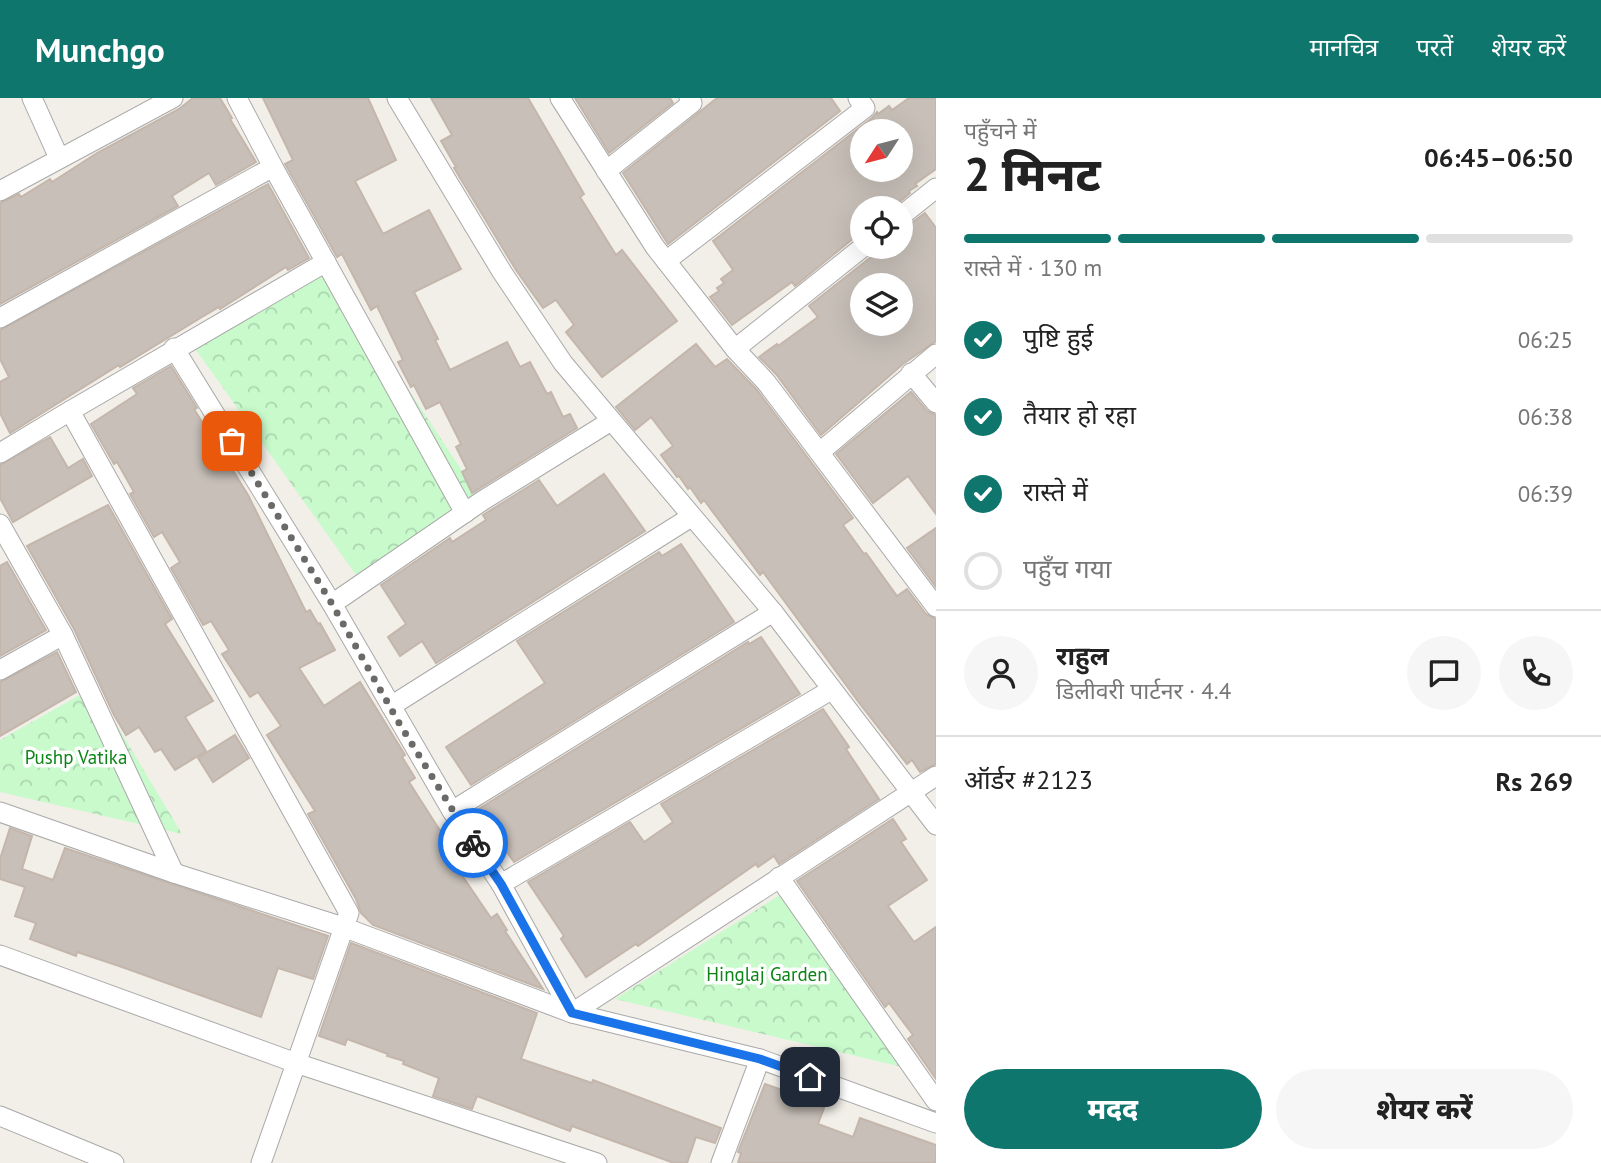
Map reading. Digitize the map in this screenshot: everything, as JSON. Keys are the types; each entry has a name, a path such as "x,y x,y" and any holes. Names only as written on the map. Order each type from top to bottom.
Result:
{"street":[{"path":"32,98 59,158"},
{"path":"0,191 173,98"},
{"path":"237,98 465,513"},
{"path":"397,98 517,295 563,363 773,612 936,825"},
{"path":"560,98 666,261 820,452 936,607"},
{"path":"606,171 692,103 689,98"},
{"path":"666,261 864,108 858,98"},
{"path":"0,318 273,167"},
{"path":"913,206 936,188"},
{"path":"735,349 850,257"},
{"path":"0,453 174,348 326,262"},
{"path":"174,348 332,604 452,811 501,884 572,1013"},
{"path":"820,452 936,354"},
{"path":"912,373 936,403"},
{"path":"70,411 349,913 261,1163"},
{"path":"332,604 465,513 611,421"},
{"path":"391,706 691,517"},
{"path":"0,524 7,553 63,635 174,873"},
{"path":"452,811 773,612"},
{"path":"0,670 63,635"},
{"path":"501,884 831,690"},
{"path":"572,1013 936,776"},
{"path":"0,812 174,873 343,927 572,1013 760,1059 936,1123"},
{"path":"779,877 936,1101"},
{"path":"0,955 296,1063 597,1163"},
{"path":"721,1163 760,1059"},
{"path":"0,1116 86,1159 114,1163"}],"green space":[{"path":"325,263 482,501 361,582 189,340"},
{"name":"Pushp Vatika","path":"94,687 182,834 0,792 0,740"},
{"name":"Hinglaj Garden","path":"786,891 915,1070 615,999"}],"building":[{"path":"193,98 220,98 256,162 216,185 209,173 172,196 178,206 0,304 0,203 19,194 21,197 50,179 52,182 97,153 179,109"},
{"path":"263,98 368,98 396,160 355,181 383,234 429,210 461,269 414,292 450,370 507,342 520,367 530,362 547,394 551,392 563,417 570,414 577,428 472,493 462,472 467,469 456,447 461,444 440,402 426,409 414,385 411,387 398,362 403,360 377,306 371,310 342,254 337,257 285,164 293,160"},
{"path":"431,98 528,98 584,194 580,197 616,255 622,250 677,321 602,377 566,332 574,325 556,300 543,308 516,270 454,168 456,167 441,141 452,135"},
{"path":"575,98 670,98 673,103 609,153"},
{"path":"717,98 831,98 840,111 668,244 623,173"},
{"path":"909,98 936,98 936,169 915,184 917,186 906,196 850,196 850,241 795,286 792,282 732,325 710,297 719,291 717,288 724,283 721,279 733,270 713,241 850,135 850,182 914,182 914,119 871,119 889,106 892,110"},
{"path":"268,184 309,258 288,270 286,267 10,433 0,413 0,382 9,377 0,359 0,330"},
{"path":"925,213 936,228 936,341 903,364 821,435 776,374 759,357 818,317 809,306 850,274 850,336 913,336 913,273 851,273 868,259 913,259 913,222"},
{"path":"696,344 715,367 727,359 757,390 853,518 843,525 864,554 866,553 897,596 907,589 926,614 936,619 936,764 920,772 912,760 907,764 763,572 760,575 704,500 701,503 690,487 688,489 679,476 677,477 661,455 673,446 651,417 635,430 616,407"},
{"path":"171,366 197,408 194,409 210,435 207,437 248,495 306,612 310,610 318,624 320,623 335,650 299,668 324,706 360,682 405,755 402,757 415,778 409,782 460,862 455,865 491,918 497,914 543,989 373,925 361,913 356,899 308,814 315,811 267,735 281,726 258,692 250,697 222,654 229,650 211,621 203,625 171,568 180,562 162,532 154,537 130,494 134,492 91,424 137,394 133,388"},
{"path":"911,392 927,411 936,415 936,514 908,476 873,503 836,454"},
{"path":"50,437 68,468 83,459 92,476 13,522 0,498 0,465"},
{"path":"604,474 645,531 436,663 422,641 400,656 388,637 406,624 381,585 450,538 452,542 486,520 483,515 539,480 557,506"},
{"path":"108,505 172,619 165,624 213,701 185,717 206,751 175,770 161,749 155,752 139,727 126,735 74,629 27,546"},
{"path":"936,528 936,587 907,548"},
{"path":"681,544 734,622 471,785 446,747 545,683 517,641 659,552 662,556"},
{"path":"7,562 46,630 0,656 0,566"},
{"path":"761,637 800,694 514,862 477,810 748,642 749,644"},
{"path":"57,652 76,692 0,736 0,682"},
{"path":"823,709 879,799 779,864 774,856 758,867 756,864 638,946 636,944 586,977 561,939 564,936 528,882 630,822 644,842 673,822 661,804"},
{"path":"235,735 249,758 213,782 198,758"},
{"path":"893,819 906,839 901,842 927,880 888,906 914,942 936,927 936,1079 908,1039 913,1035 889,1003 885,1007 797,881"},
{"path":"10,828 32,836 22,869 53,880 65,848 328,936 313,979 278,968 261,1017 122,967 77,952 76,956 30,939 36,923 15,916 25,887 0,879 0,859"},
{"path":"351,943 537,1013 521,1059 592,1083 593,1080 721,1128 715,1143 696,1137 687,1163 674,1163 572,1126 570,1131 477,1096 472,1109 433,1096 439,1078 403,1064 404,1061 347,1039 345,1045 319,1036"},
{"path":"765,1084 824,1108 818,1124 853,1137 860,1118 936,1145 936,1163 738,1163 741,1153 738,1152"}],"way so far":[{"path":"232,441 473,843"}],"route":[{"path":"473,843 501,884 572,1013 760,1059 810,1077"}]}
